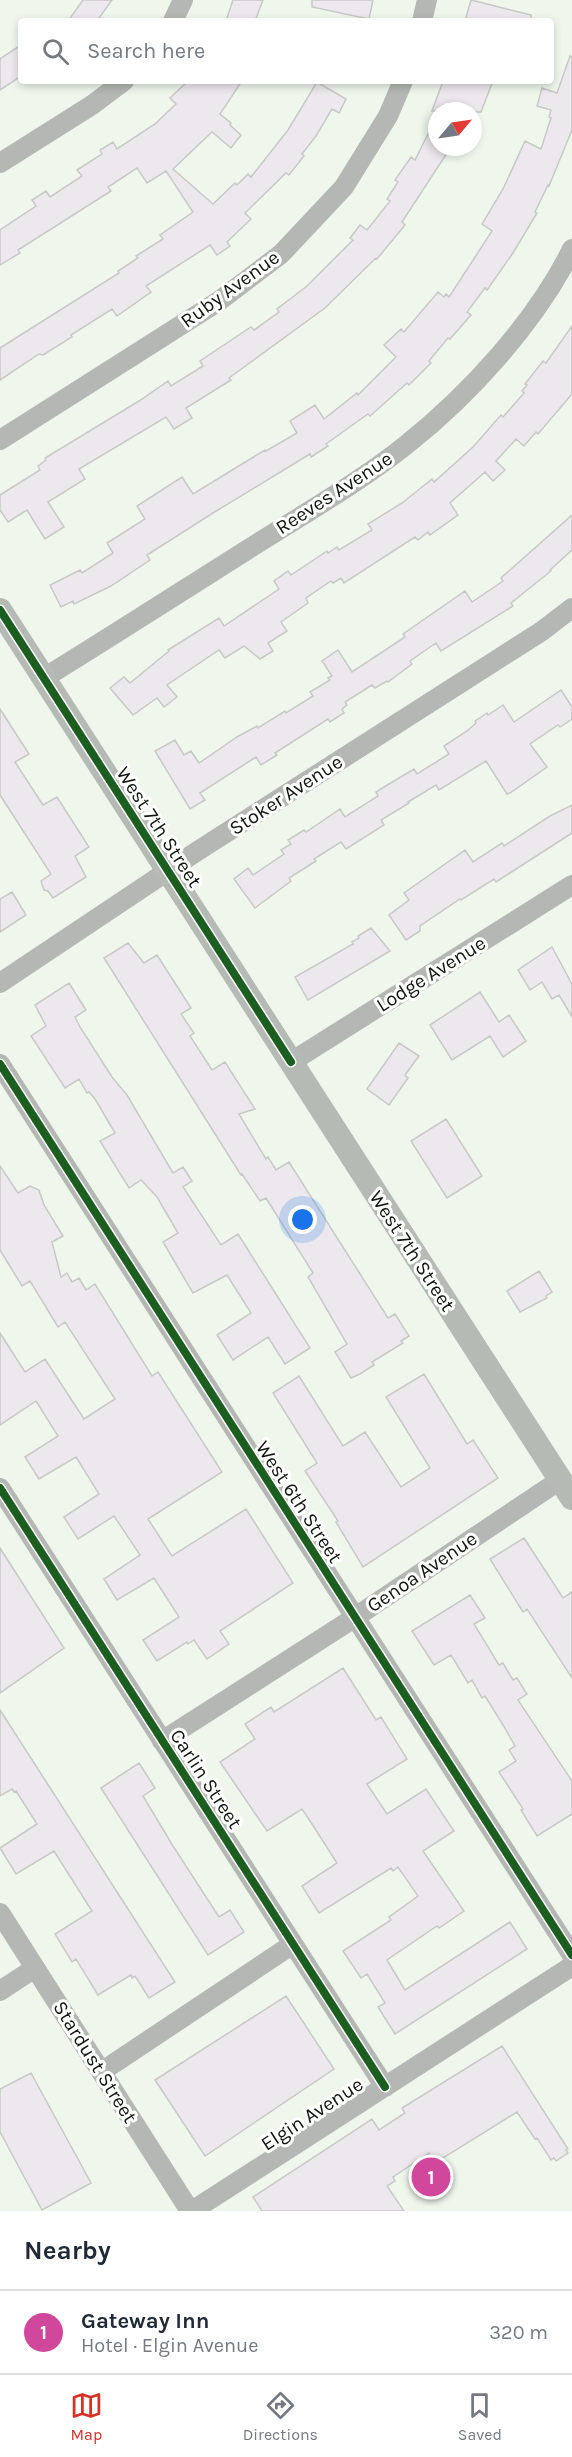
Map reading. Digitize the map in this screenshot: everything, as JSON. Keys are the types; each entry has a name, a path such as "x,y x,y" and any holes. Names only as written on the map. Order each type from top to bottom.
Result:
{"main road":[{"name":"West 7th Street","path":"0,610 566,1489"}],"street":[{"path":"174,18 183,0"},
{"path":"423,18 427,0"},
{"path":"0,163 92,105 120,84"},
{"name":"Ruby Avenue","path":"0,440 219,301 281,254 344,186 388,116 402,84"},
{"name":"Reeves Avenue","path":"44,678 346,487 406,445 456,400 508,344 552,283 572,249"},
{"name":"Stoker Avenue","path":"0,983 542,631 572,608"},
{"name":"Lodge Avenue","path":"291,1062 572,885"},
{"name":"West 6th Street","path":"0,1064 572,1955"},
{"name":"Carlin Street","path":"0,1488 385,2087"},
{"name":"Genoa Avenue","path":"162,1741 354,1618 566,1489"},
{"name":"Stardust Street","path":"0,1913 191,2211"},
{"path":"101,2072 293,1944"},
{"name":"Elgin Avenue","path":"191,2211 572,1966"},
{"path":"0,1991 35,1968"}],"building":[{"path":"83,0 112,0 99,18 70,18"},
{"path":"233,0 263,0 256,18 227,18"},
{"path":"312,0 373,0 369,18 312,7"},
{"path":"471,0 531,15 531,18 466,18"},
{"path":"18,47 18,78 0,90 0,59"},
{"path":"570,56 572,57 572,130 549,186 535,212 537,213 487,290 485,288 467,312 471,315 450,339 448,338 429,361 431,363 409,385 407,383 370,416 368,414 326,444 328,446 311,457 310,454 147,555 150,560 111,586 74,604 73,601 61,607 50,585 80,570 82,573 113,553 107,543 145,519 137,506 182,477 193,494 297,433 290,421 315,405 324,419 357,393 358,395 396,357 384,345 401,329 404,332 438,292 444,297 446,294 449,297 492,231 482,224 503,189 525,141 541,149 551,118 549,117 551,110 537,106 542,88 557,93"},
{"path":"185,84 240,84 220,114 241,135 231,148 212,132 173,169 213,204 235,183 237,185 248,174 251,177 288,130 316,84 320,84 346,99 339,113 332,109 302,154 304,156 289,175 286,173 245,213 251,219 227,242 230,246 217,255 210,245 146,286 151,292 117,316 112,309 71,335 72,337 43,355 39,354 0,380 0,348 119,273 118,271 138,258 136,256 163,239 160,235 193,212 166,171 147,183 137,168 108,187 111,191 18,250 20,253 0,265 0,230 36,206 32,200 46,191 50,197 82,176 77,170 102,154 100,150 113,142 117,149 155,124 176,104 170,98"},
{"path":"442,84 492,84 482,109 482,102 435,102"},
{"path":"428,134 428,156 445,156 402,222 405,225 377,259 325,308 229,378 231,380 186,408 192,418 174,429 166,417 79,469 85,479 48,502 64,527 45,539 27,510 8,522 0,510 0,495 40,470 38,466 46,460 45,458 168,381 171,386 203,366 200,361 251,327 254,330 279,312 277,309 307,286 353,240 350,238 360,225 367,230 390,201 387,199 398,182 395,180 411,157 415,160"},
{"path":"572,326 572,394 538,434 536,432 524,446 516,439 496,461 505,470 493,481 485,472 450,503 458,515 430,535 428,532 418,540 415,537 344,583 341,578 333,583 331,581 306,598 308,603 281,622 287,631 268,643 273,651 260,659 244,646 225,658 219,650 167,685 177,697 164,707 157,698 133,715 110,688 124,677 130,683 168,650 219,618 224,626 279,589 274,581 288,571 291,575 327,551 328,553 337,547 339,550 372,530 368,524 402,503 432,479 434,482 473,447 501,415 503,417 524,393 522,391 527,385 525,384 543,361 546,363"},
{"path":"572,515 572,550 551,571 511,603 513,606 441,651 436,643 410,661 412,664 388,682 375,688 372,685 345,702 347,705 342,709 344,713 330,722 328,719 275,753 277,755 261,765 256,757 200,793 205,800 190,809 155,751 175,740 184,755 191,751 199,763 237,737 257,726 258,728 285,711 286,713 313,696 310,692 330,680 328,678 332,676 322,661 338,650 352,672 405,637 403,634 465,591 472,602 503,581 501,578"},
{"path":"561,690 572,707 572,719 560,727 558,725 530,744 547,767 510,793 507,794 486,761 439,790 436,785 408,802 381,820 384,825 346,849 341,842 314,859 316,861 289,878 291,881 255,908 234,879 248,868 253,875 284,854 281,850 291,844 288,840 304,830 306,832 340,809 345,817 378,796 376,792 384,787 414,769 417,774 449,754 444,746 467,731 476,723 475,721 487,713 488,715 503,705 514,722"},
{"path":"0,709 29,754 15,762 43,805 57,797 89,847 75,856 86,877 53,898 48,891 44,890 41,881 51,874 0,795"},
{"path":"572,805 572,833 496,882 494,879 460,899 420,926 420,931 406,940 389,915 409,900 404,893 465,850 473,862 502,843 504,846 550,816"},
{"path":"12,892 26,915 0,932 0,899"},
{"path":"371,928 390,951 308,1000 295,977 353,944 352,942 359,938 358,936"},
{"path":"128,943 144,963 157,955 191,1008 181,1014 194,1033 190,1036 212,1070 225,1062 255,1109 239,1114 266,1159 268,1157 276,1170 289,1162 388,1318 395,1314 409,1336 401,1341 403,1343 372,1362 374,1365 360,1374 351,1378 335,1352 347,1344 308,1277 313,1273 266,1198 260,1201 241,1175 104,958"},
{"path":"552,947 572,984 572,1017 559,995 552,999 542,982 530,990 518,970"},
{"path":"69,983 86,1010 75,1017 80,1027 112,1077 127,1095 173,1173 183,1167 192,1181 183,1187 221,1245 238,1234 310,1348 285,1364 268,1337 233,1360 217,1335 251,1313 227,1275 193,1293 163,1242 178,1233 157,1197 141,1180 129,1188 100,1141 115,1133 95,1099 89,1092 87,1093 79,1079 65,1088 31,1036 46,1026 35,1005"},
{"path":"480,992 499,1022 509,1015 526,1041 503,1057 490,1036 452,1060 430,1025"},
{"path":"399,1043 419,1056 405,1075 408,1078 389,1105 367,1089"},
{"path":"446,1119 482,1176 447,1198 411,1141"},
{"path":"0,1166 18,1193 30,1186 39,1190 44,1205 63,1236 52,1242 61,1277 67,1273 72,1282 79,1278 86,1290 95,1284 152,1376 158,1372 222,1472 148,1519 172,1556 246,1509 293,1583 220,1631 229,1644 207,1659 194,1640 157,1661 143,1640 179,1617 154,1578 117,1600 104,1579 140,1555 114,1516 78,1539 64,1517 99,1494 76,1457 39,1479 25,1457 58,1436 36,1401 0,1425 0,1333 25,1372 45,1359 84,1419 115,1399 65,1322 58,1327 30,1281 22,1286 0,1250"},
{"path":"539,1271 552,1292 546,1296 547,1298 520,1312 507,1291"},
{"path":"424,1374 467,1444 473,1440 498,1478 363,1567 336,1522 338,1521 305,1471 317,1463 273,1393 299,1376 343,1446 365,1432 401,1487 430,1468 386,1397"},
{"path":"524,1538 563,1598 572,1592 572,1678 527,1609 523,1612 490,1559"},
{"path":"0,1548 64,1648 0,1693"},
{"path":"470,1595 485,1618 474,1624 499,1665 503,1663 513,1680 517,1678 527,1694 518,1700 572,1781 572,1814 537,1836 499,1772 516,1761 509,1750 515,1746 503,1725 485,1696 482,1698 472,1680 468,1683 451,1655 434,1665 412,1631"},
{"path":"343,1668 376,1720 381,1717 407,1759 367,1784 387,1814 426,1789 454,1831 423,1851 464,1911 439,1928 437,1926 387,1960 405,1990 510,1922 527,1949 395,2034 378,2007 385,2003 367,1974 361,1978 343,1951 391,1920 389,1917 418,1896 398,1867 393,1871 391,1868 319,1913 302,1886 337,1863 312,1824 302,1809 267,1831 220,1762 255,1739 245,1724 271,1707 274,1712"},
{"path":"0,1710 175,1982 149,1998 135,1976 132,1978 131,1975 98,1995 76,1959 72,1962 55,1934 92,1911 54,1851 16,1874 0,1848 37,1824 16,1791 12,1789 0,1796"},
{"path":"139,1763 155,1788 143,1796 173,1846 219,1917 230,1910 244,1932 208,1955 101,1788"},
{"path":"286,1996 334,2069 205,2156 155,2080"},
{"path":"502,2046 568,2149 566,2150 568,2153 556,2161 554,2158 551,2160 517,2112 435,2163 429,2153 393,2177 395,2181 387,2186 404,2211 262,2211 253,2197 372,2119 379,2130 405,2113 402,2108"},
{"path":"31,2073 91,2183 42,2210 0,2132 0,2089"}],"cycle path":[{"path":"0,610 291,1062"},
{"path":"0,1064 572,1955"},
{"path":"0,1488 385,2087"}],"place":[{"name":"Gateway Inn","path":"431,2177"}]}
